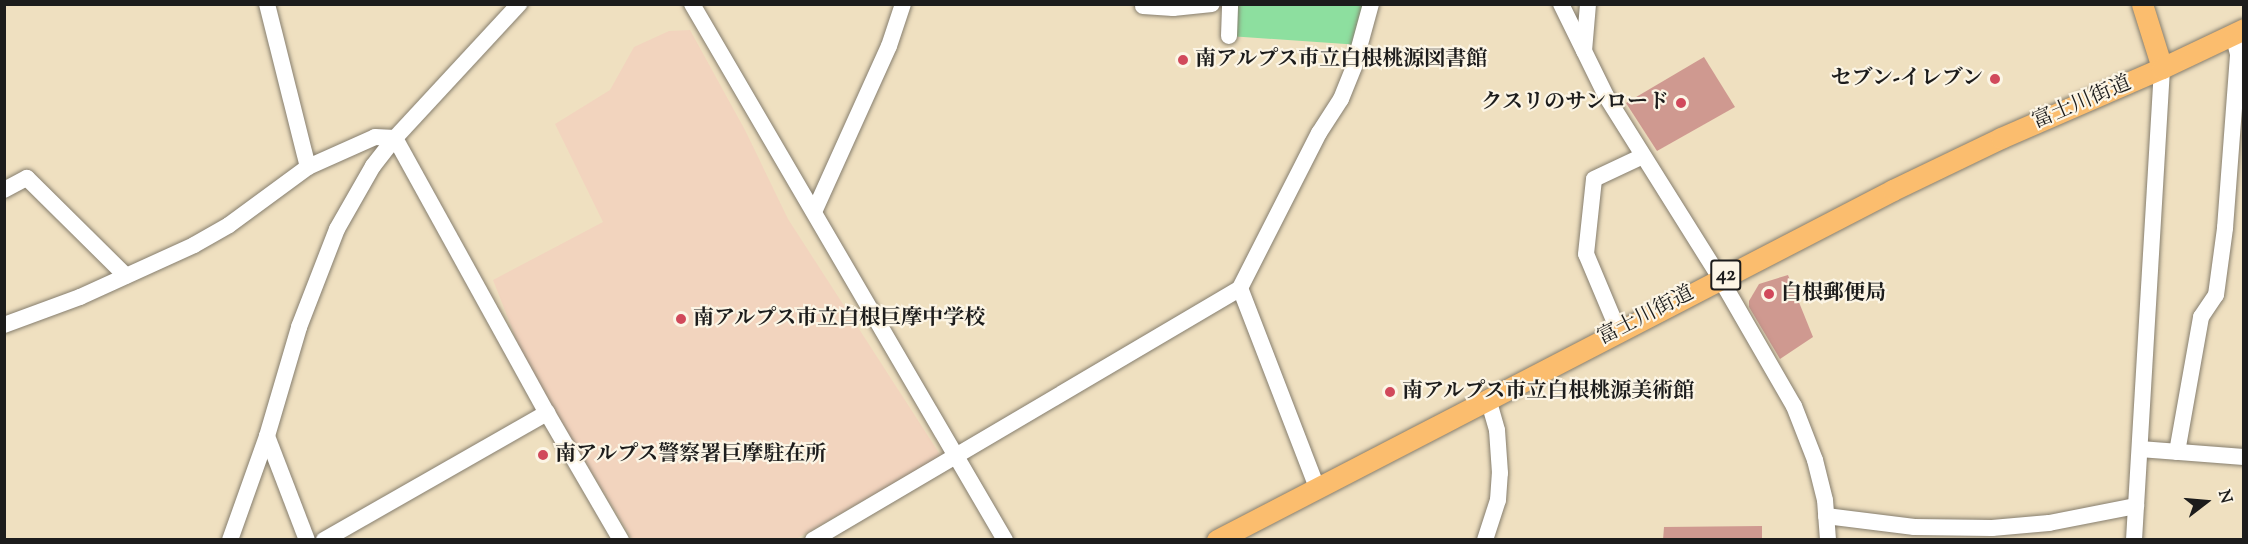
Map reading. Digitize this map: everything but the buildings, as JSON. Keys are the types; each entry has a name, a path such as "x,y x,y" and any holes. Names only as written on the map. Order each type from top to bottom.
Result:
{"main road":[{"path":"2142,4 2162,68"},
{"name":"富士川街道","path":"1217,540 1720,278 2001,138 2162,68 2238,31"}],"street":[{"path":"267,4 308,167"},
{"path":"230,540 267,436 298,327 337,229 373,166 395,138 519,4"},
{"path":"692,4 1005,540"},
{"path":"814,212 889,46 903,4"},
{"path":"1143,6 1173,8 1212,4"},
{"path":"1229,36 1230,4"},
{"path":"813,540 1240,288 1319,133 1341,99 1354,66 1371,4"},
{"path":"1561,4 1606,96 1720,278 1794,406 1815,460 1826,516 1828,540"},
{"path":"1584,52 1588,4"},
{"path":"2177,452 2201,317 2216,296 2238,54 2238,31"},
{"path":"2134,540 2162,68"},
{"path":"4,326 80,297 203,240 308,167 375,137 395,138"},
{"path":"395,138 547,413 621,540"},
{"path":"1618,330 1586,254 1594,180 1643,156"},
{"path":"4,190 27,178 126,276"},
{"path":"1240,288 1317,488"},
{"path":"1485,540 1498,500 1500,473 1497,430 1488,398"},
{"path":"324,540 547,413"},
{"path":"267,436 307,540"},
{"path":"2140,449 2244,457"},
{"path":"1826,516 1914,527 1949,534 2049,524 2136,506"}],"shaded area":[{"name":"南アルプス市立白根巨摩中学校","path":"690,30 745,130 788,219 941,456 796,539 632,539 524,359 493,280 603,222 555,124 610,90 634,47 669,31"}],"green space":[{"path":"1230,5 1371,5 1360,45 1229,36"}],"place":[{"name":"南アルプス市立白根桃源図書館","path":"1183,60"},
{"name":"セブン-イレブン","path":"1995,79"},
{"name":"クスリのサンロード","path":"1681,103"},
{"name":"白根郵便局","path":"1769,294"},
{"name":"南アルプス市立白根巨摩中学校","path":"681,319"},
{"name":"南アルプス市立白根桃源美術館","path":"1390,392"},
{"name":"南アルプス警察署巨摩駐在所","path":"543,455"}]}
